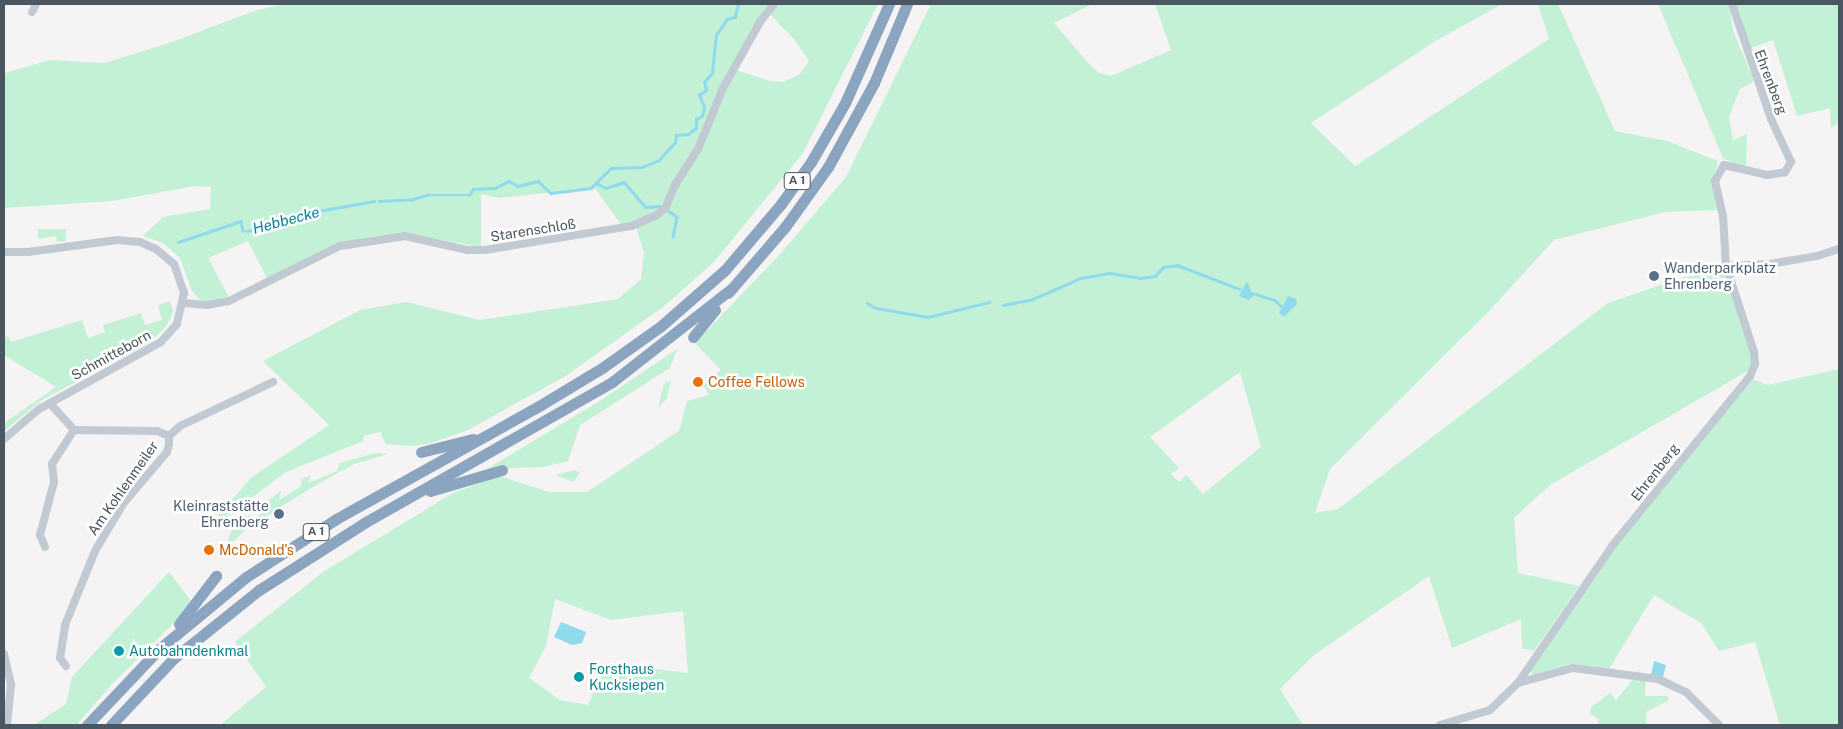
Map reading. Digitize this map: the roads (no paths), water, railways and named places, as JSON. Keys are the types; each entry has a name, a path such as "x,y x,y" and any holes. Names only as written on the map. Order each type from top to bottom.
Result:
{"highway":[{"name":"A 1","path":"87,725 159,649 246,577 291,547 487,436 631,348 725,270 781,204 811,162 845,103 889,4"},
{"name":"A 1","path":"111,725 174,658 215,623 313,554 612,382 655,352 732,289 785,227 828,167 874,83 907,4"},
{"path":"694,337 732,289"},
{"path":"421,452 487,436"},
{"path":"410,497 502,470"},
{"path":"159,649 203,598 216,576"}],"street":[{"path":"32,12 36,4"},
{"name":"Starenschloß","path":"183,303 208,305 229,301 348,244 405,236 467,250 485,250 632,226 657,215 666,207 675,185 698,149 723,88 760,22 774,4"},
{"name":"Ehrenberg","path":"1440,725 1490,710 1518,683 1612,546 1750,376 1755,364 1754,352 1726,266 1723,216 1714,180 1720,168 1729,165 1754,174 1776,175 1784,172 1791,162 1771,119 1740,37 1732,4"},
{"name":"Schmitteborn","path":"4,252 28,252 117,240 140,242 156,249 174,264 181,278 183,303 177,324 161,342 50,403 4,439"},
{"path":"1726,266 1770,264 1816,256 1839,249"},
{"name":"Am Kohlenmeiler","path":"66,666 60,658 65,625 95,551 123,504 166,452 169,436 180,426 273,382"},
{"path":"45,546 40,535 54,482 52,464 74,430 50,403"},
{"name":"Am Kohlenmeiler","path":"74,430 157,431 169,436"},
{"path":"4,654 11,685 7,725"},
{"name":"Ehrenberg","path":"1518,683 1572,668 1658,679 1686,692 1719,725"}],"water":[{"path":"1247,281 1253,296 1249,300 1239,296"},
{"path":"1288,296 1296,299 1297,304 1284,317 1279,313"},
{"path":"561,622 586,632 582,643 572,645 554,637"},
{"path":"1654,661 1666,665 1663,677 1651,675"}],"waterway":[{"name":"Hebbecke","path":"379,201 413,199 427,195 469,195 473,189 495,188 509,181 518,186 538,181 551,193 591,188 611,168 642,167 659,160 675,142 676,135 688,134 696,128 696,119 702,116 704,107 699,95 706,90 704,82 712,73 716,35 727,19 735,17 738,4"},
{"path":"598,184 606,188 624,182 646,207 659,206"},
{"name":"Hebbecke","path":"178,242 241,221 243,231 247,231 301,219 313,212 374,201"},
{"path":"669,211 677,217 673,237"},
{"path":"1003,305 1033,299 1081,278 1110,273 1141,278 1155,276 1163,267 1177,265 1240,289"},
{"path":"1252,293 1275,300 1281,306"},
{"path":"867,303 876,308 928,317 989,302"}],"place":[{"name":"Wanderparkplatz Ehrenberg","path":"1654,276"},
{"name":"Coffee Fellows","path":"698,382"},
{"name":"Kleinraststätte Ehrenberg","path":"279,514"},
{"name":"McDonald's","path":"209,550"},
{"name":"Autobahndenkmal","path":"119,651"},
{"name":"Forsthaus Kucksiepen","path":"579,677"}]}
